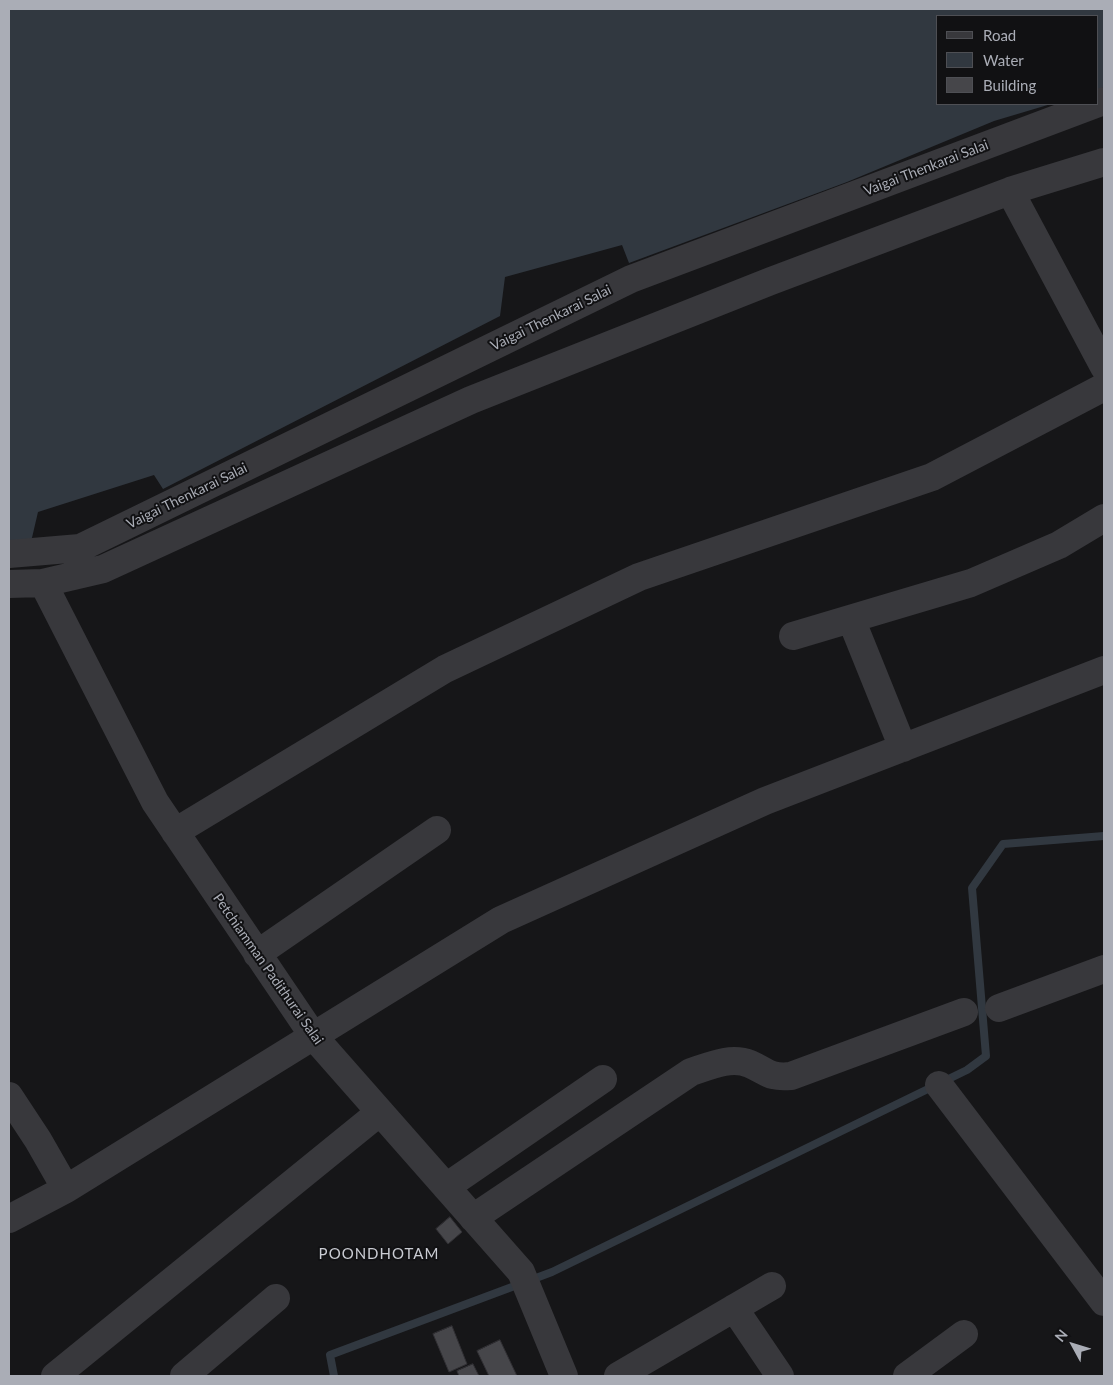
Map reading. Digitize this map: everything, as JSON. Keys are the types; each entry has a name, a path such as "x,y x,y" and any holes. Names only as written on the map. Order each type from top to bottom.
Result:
{"street":[{"name":"Vaigai Thenkarai Salai","path":"9,554 80,548 630,279 1093,105"},
{"path":"9,584 43,583 103,569 471,400 771,281 1010,191 1104,162"},
{"path":"1010,191 1104,367"},
{"path":"175,832 445,669 639,577 932,477 1104,387"},
{"path":"793,636 971,583 1059,545 1104,518"},
{"name":"Petchiamman Padithurai Salai","path":"43,583 155,802 314,1037 473,1218 526,1283 564,1376"},
{"path":"851,619 902,748"},
{"path":"9,1219 66,1189 501,920 765,800 1104,670"},
{"path":"257,954 437,830"},
{"path":"999,1008 1104,969"},
{"path":"473,1218 691,1072 718,1063 737,1061 749,1064 765,1073 778,1077 791,1076 964,1012"},
{"path":"446,1188 603,1078"},
{"path":"939,1085 1095,1271 1104,1302"},
{"path":"9,1096 38,1140 66,1189"},
{"path":"55,1376 380,1112"},
{"path":"618,1376 772,1286"},
{"path":"184,1376 276,1298"},
{"path":"734,1308 780,1376"},
{"path":"907,1376 964,1334"}],"water":[{"path":"9,9 1104,9 1104,87 1098,90 1098,15 936,15 936,105 1048,105 994,121 847,182 629,263 622,245 505,277 500,316 163,489 154,475 38,512 31,542 9,542"}],"building":[{"path":"450,1217 462,1232 448,1244 436,1229"},
{"path":"452,1326 467,1364 449,1372 433,1334"},
{"path":"500,1340 517,1376 489,1376 477,1351"},
{"path":"473,1364 479,1376 459,1376 457,1371"}],"waterway":[{"path":"334,1376 330,1355 552,1272 967,1070 986,1056 972,888 1003,844 1104,836"}],"district":[{"name":"POONDHOTAM","path":"379,1254"}]}
